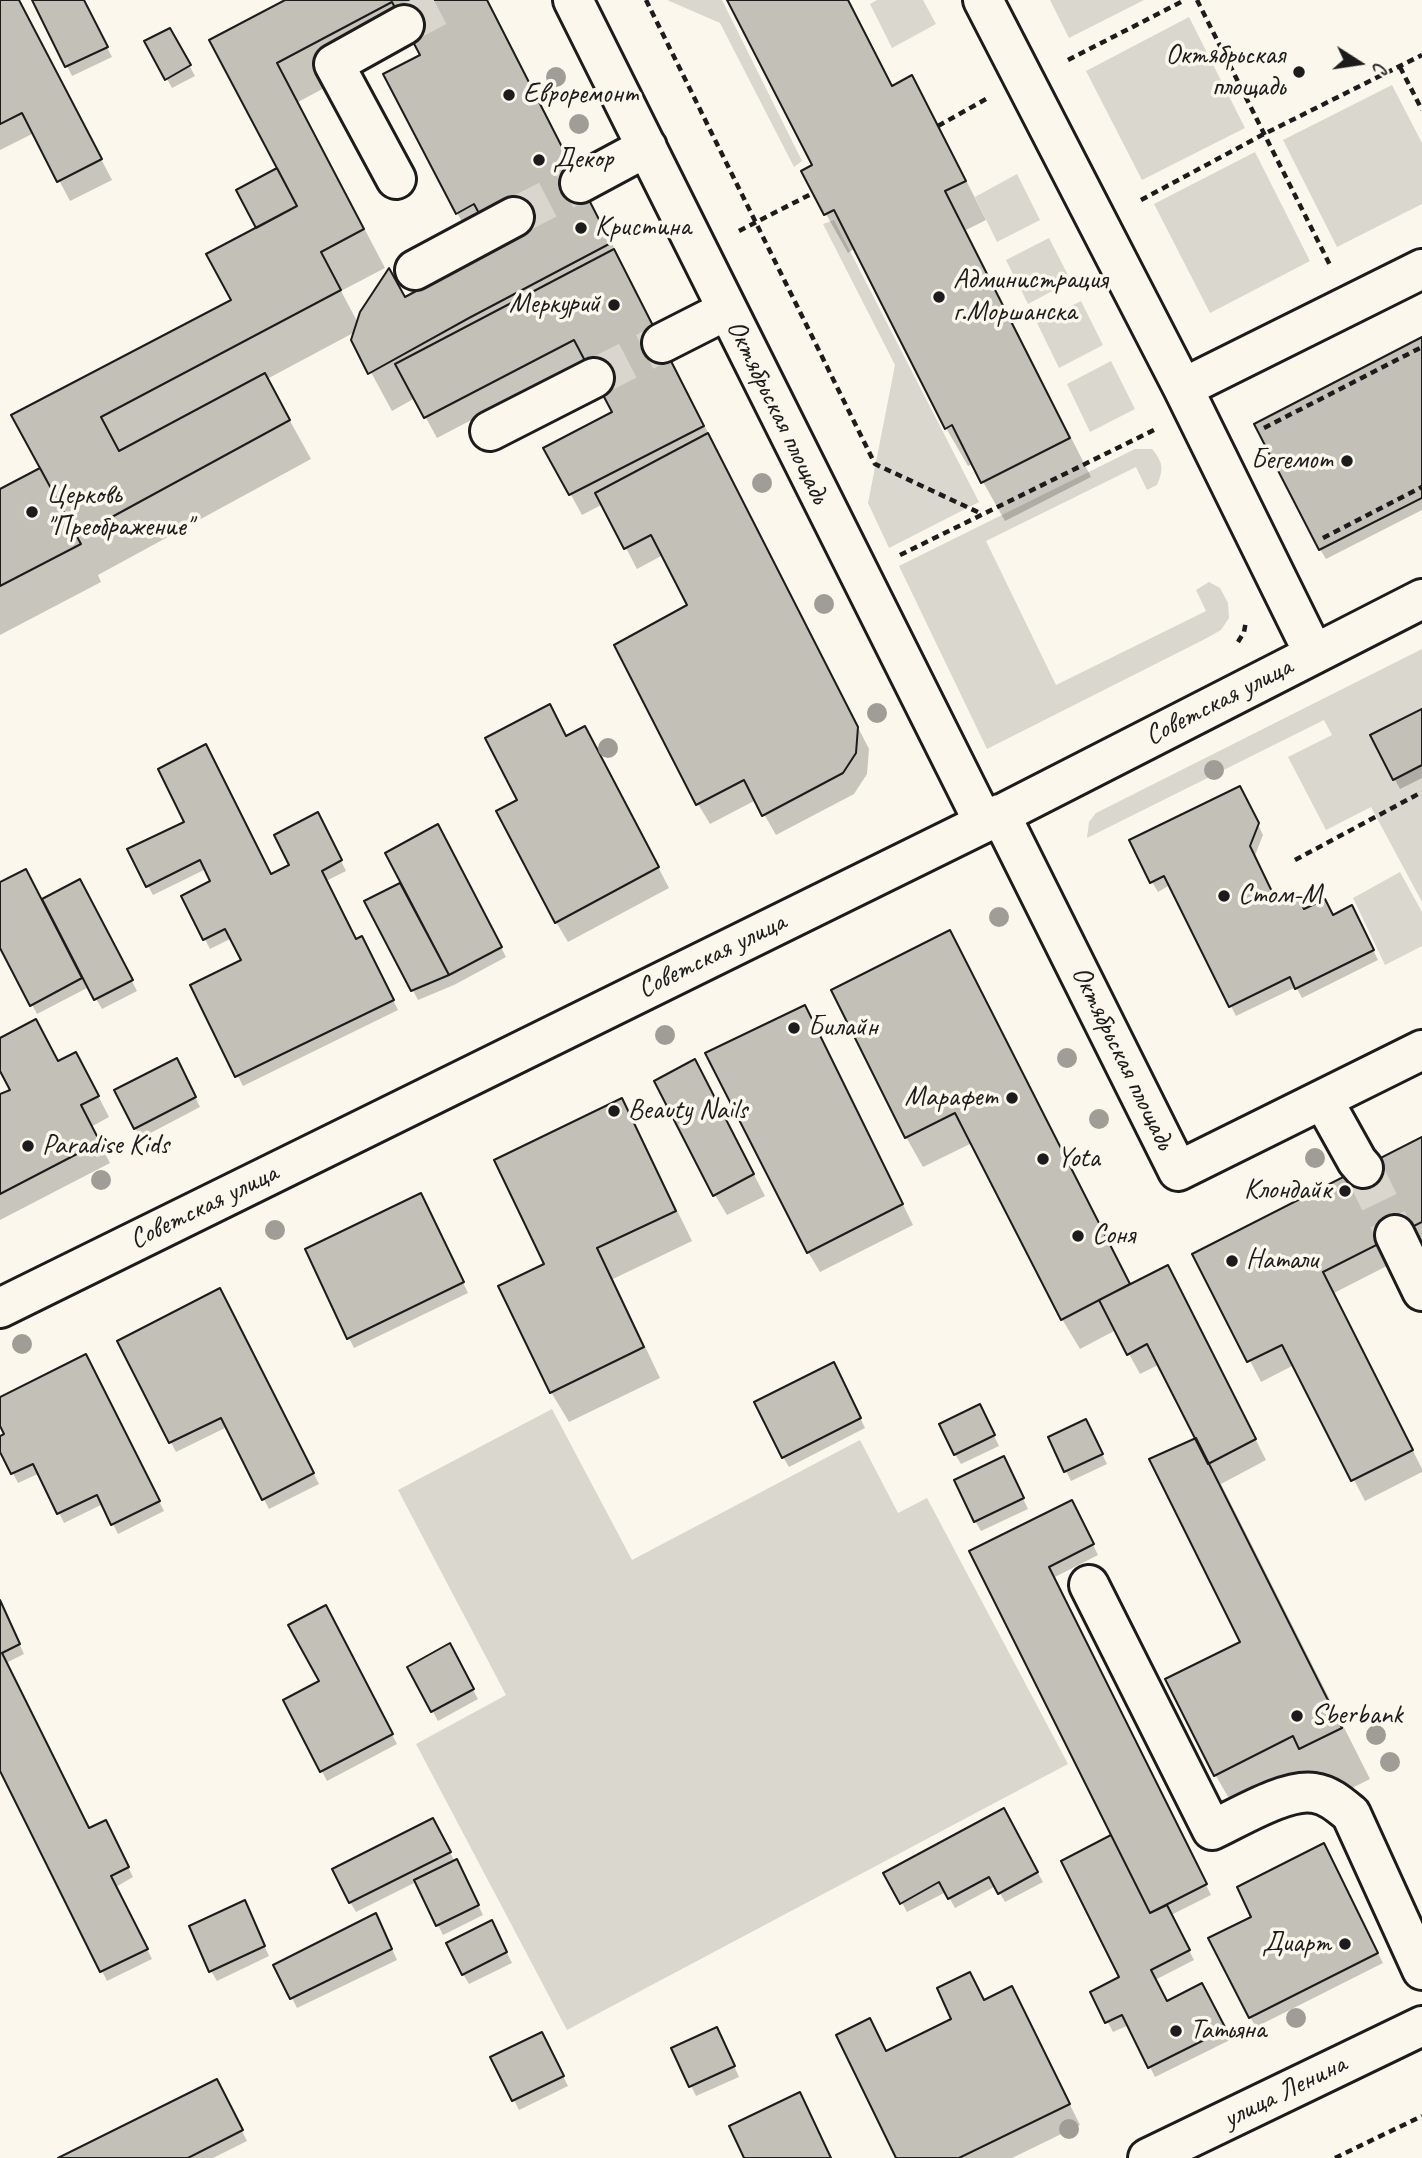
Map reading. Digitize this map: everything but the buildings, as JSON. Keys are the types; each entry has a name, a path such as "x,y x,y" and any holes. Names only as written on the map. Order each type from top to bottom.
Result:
{"street":[{"name":"Октябрьская площадь","path":"573,0 699,249 858,576 992,818 1178,1171 1422,1050"},
{"path":"984,0 1183,388 1314,654"},
{"path":"396,179 334,64 404,24"},
{"path":"580,183 647,147"},
{"path":"415,270 514,217"},
{"path":"1183,388 1422,269"},
{"path":"662,343 727,310"},
{"path":"490,431 594,378"},
{"name":"Советская улица","path":"0,1308 992,818 1422,599"},
{"path":"1323,1100 1363,1168"},
{"path":"1395,1235 1422,1291"},
{"path":"1089,1585 1212,1830 1291,1794 1313,1793 1332,1799 1351,1814 1422,1970"},
{"name":"улица Ленина","path":"1148,2158 1422,2026"}],"path":[{"path":"646,0 875,464 983,514"},
{"path":"1068,60 1185,0"},
{"path":"1197,0 1331,265"},
{"path":"1140,200 1422,55"},
{"path":"1400,66 1422,110"},
{"path":"938,126 989,97"},
{"path":"699,249 813,193"},
{"path":"1265,428 1422,347"},
{"path":"858,576 1161,427"},
{"path":"1323,538 1422,487"},
{"path":"1232,652 1244,632 1246,619"},
{"path":"1295,860 1422,792"},
{"path":"1335,2158 1422,2116"}],"shaded area":[{"path":"667,0 722,0 802,161 794,167 720,23"},
{"path":"877,0 923,0 936,24 892,48 870,4"},
{"path":"1050,0 1144,0 1069,38"},
{"path":"1189,17 1245,128 1142,180 1086,71"},
{"path":"1392,85 1422,143 1422,204 1337,247 1283,140"},
{"path":"1255,152 1310,261 1210,313 1154,204"},
{"path":"1017,174 1040,220 997,242 975,197"},
{"path":"834,220 979,502 889,548 868,503 895,365 823,224"},
{"path":"1049,238 1071,281 1028,304 1006,260"},
{"path":"1081,301 1103,345 1059,368 1037,323"},
{"path":"1111,361 1135,409 1090,432 1067,384"},
{"path":"1135,449 1152,449 1158,458 1161,474 1157,485 1147,490 1136,467 986,541 1056,685 1206,611 1196,590 1209,582 1220,588 1228,603 1229,618 1221,630 1205,639 987,749 899,566"},
{"path":"1422,649 1422,902 1371,807 1326,830 1288,757 1332,735 1324,720 1087,838 1089,822 1096,813"},
{"path":"1400,872 1422,912 1422,946 1385,965 1353,898"},
{"path":"552,1409 632,1560 860,1440 898,1513 927,1498 1068,1764 567,2030 416,1744 506,1695 398,1490"}],"tunnel":[{"path":"404,25 451,0"},
{"path":"514,217 580,183"},
{"path":"594,378 662,343"},
{"path":"1363,1168 1395,1235"}],"place":[{"name":"Октябрьская площадь","path":"1299,72"},
{"name":"Евроремонт","path":"509,95"},
{"name":"Декор","path":"539,160"},
{"name":"Кристина","path":"581,228"},
{"name":"Администрация г.Моршанска","path":"939,297"},
{"name":"Меркурий","path":"614,305"},
{"name":"Бегемот","path":"1347,461"},
{"name":"Церковь \"Преображение\"","path":"32,512"},
{"name":"Стом-М","path":"1224,896"},
{"name":"Билайн","path":"794,1028"},
{"name":"Марафет","path":"1012,1098"},
{"name":"Beauty Nails","path":"614,1111"},
{"name":"Paradise Kids","path":"28,1146"},
{"name":"Yota","path":"1043,1159"},
{"name":"Клондайк","path":"1345,1191"},
{"name":"Соня","path":"1078,1236"},
{"name":"Натали","path":"1232,1261"},
{"name":"Sberbank","path":"1297,1716"},
{"name":"Диарт","path":"1345,1944"},
{"name":"Татьяна","path":"1176,2031"}]}
